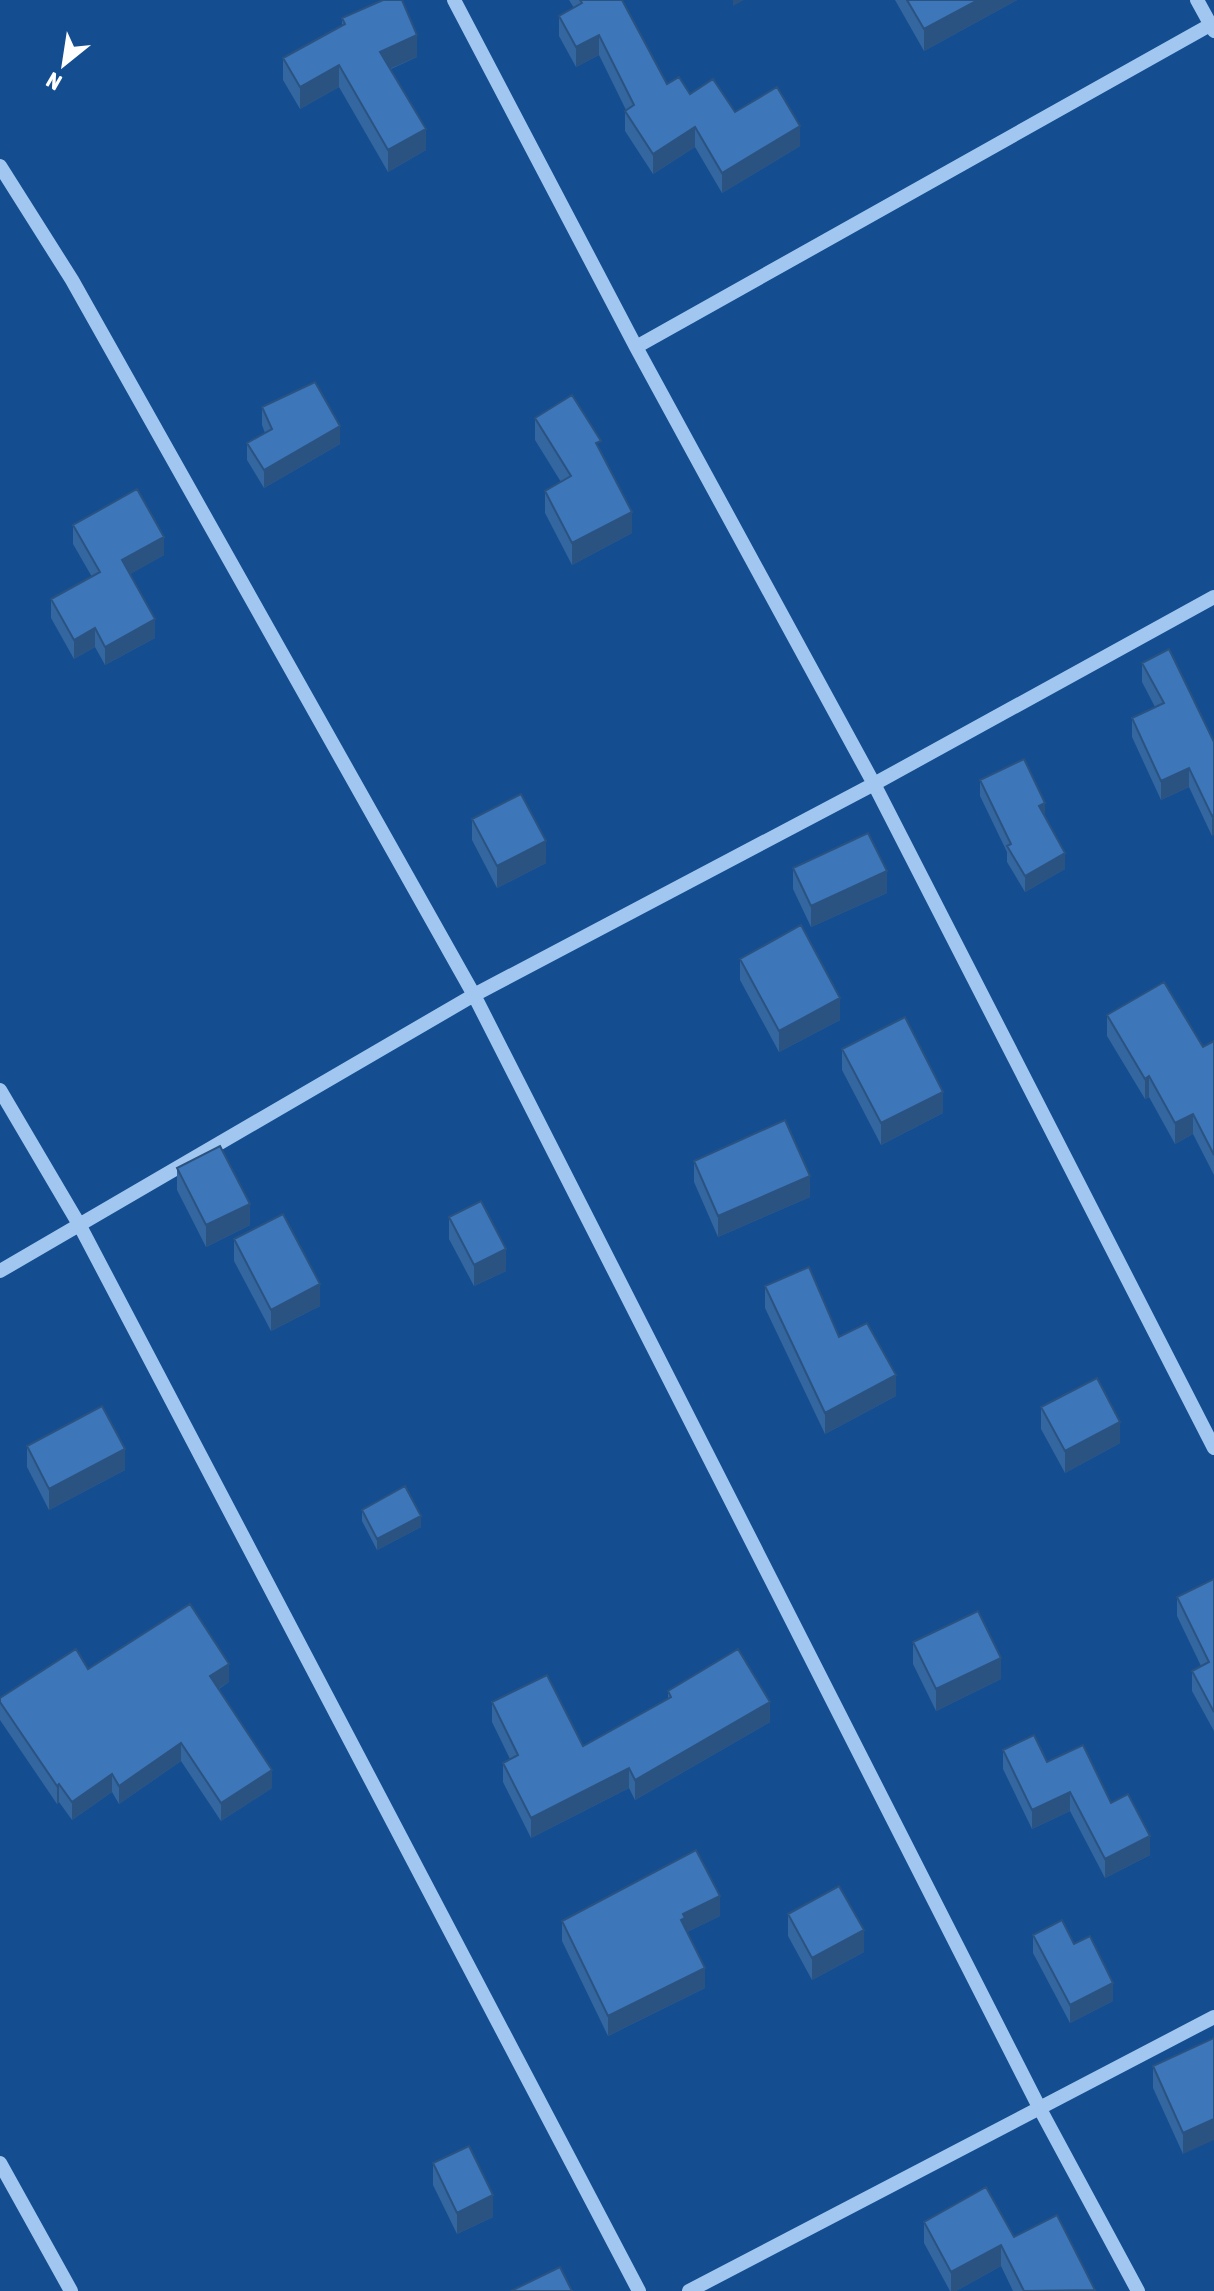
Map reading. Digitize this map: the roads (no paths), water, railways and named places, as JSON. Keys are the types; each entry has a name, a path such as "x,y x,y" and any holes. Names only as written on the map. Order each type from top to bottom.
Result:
{"street":[{"path":"454,0 636,347 874,784 1214,1448"},
{"path":"636,347 1212,28 1197,0"},
{"path":"0,166 72,280 474,995 1040,2109 1138,2291"},
{"path":"0,1271 474,995 874,784 1214,597"},
{"path":"0,1090 80,1226 639,2291"},
{"path":"689,2291 1214,2017"},
{"path":"0,2163 71,2291"}]}
